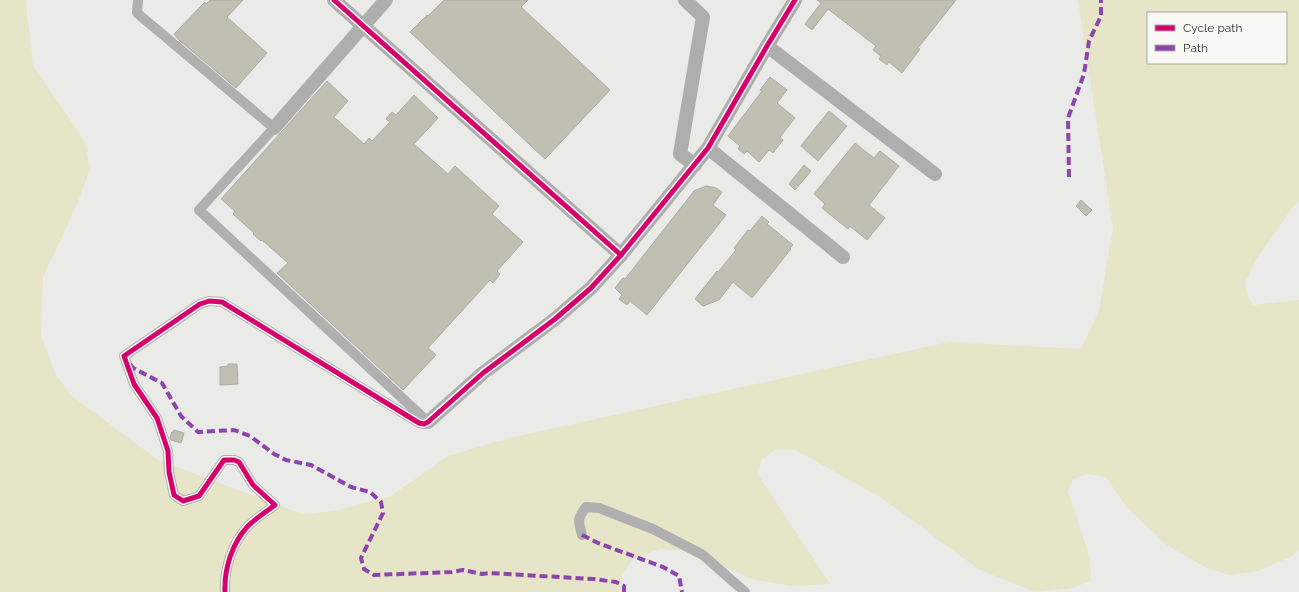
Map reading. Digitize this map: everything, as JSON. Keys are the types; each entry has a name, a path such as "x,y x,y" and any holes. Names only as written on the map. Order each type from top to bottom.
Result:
{"street":[{"path":"138,0 137,13 274,128"},
{"path":"334,0 621,255"},
{"path":"386,0 274,128 198,210 428,422"},
{"path":"685,0 703,17 680,154 695,165"},
{"path":"225,592 228,561 235,544 248,526 275,505 253,485 239,462 234,460 224,460 199,496 183,501 174,495 169,472 168,451 157,418 134,384 124,356 200,304 210,301 222,302 419,423 424,424 428,422 483,373 555,319 591,288 621,255 708,148 766,46 795,0"},
{"path":"766,46 935,174"},
{"path":"708,148 843,257"},
{"path":"582,535 578,521 581,513 586,507 599,508 653,529 703,555 745,592"}],"green space":[{"path":"0,0 27,0 26,5 33,65 85,142 90,169 78,202 43,277 41,335 55,374 72,396 158,460 302,514 335,511 391,496 448,456 509,438 949,342 1081,349 1099,311 1113,228 1078,0 1299,0 1299,202 1292,208 1256,260 1245,283 1248,297 1253,305 1299,300 1299,550 1290,557 1259,571 1229,575 1207,568 1168,546 1127,508 1106,477 1088,474 1073,479 1068,491 1090,558 1091,581 1072,588 1035,592 978,569 882,498 795,450 775,450 762,459 757,473 830,584 792,586 751,579 690,551 660,549 633,559 622,575 620,592 0,592"}],"building":[{"path":"210,0 243,0 227,17 267,53 236,88 180,41 174,34 205,2 206,4"},
{"path":"444,0 528,0 521,7 610,90 545,159 410,32"},
{"path":"817,0 956,0 918,48 920,49 902,73 889,62 887,65 879,59 881,56 873,50 876,46 828,9 812,30 805,24 821,3"},
{"path":"770,77 787,90 777,103 795,118 780,137 783,140 773,153 769,150 759,162 747,151 744,154 738,149 740,146 728,136 762,91 760,90"},
{"path":"327,81 348,101 334,117 364,144 369,138 372,141 390,122 386,119 392,112 396,115 414,95 438,118 414,144 448,174 455,166 499,206 492,214 523,242 497,271 500,274 493,283 490,280 428,348 436,355 403,390 277,273 288,263 253,234 254,233 233,214 235,211 221,199"},
{"path":"829,111 847,126 818,161 801,146"},
{"path":"855,143 874,158 880,151 899,166 869,205 885,218 867,240 850,226 848,229 822,208 825,204 814,194"},
{"path":"804,165 811,171 795,190 789,184"},
{"path":"706,186 716,188 722,192 713,205 726,215 647,315 630,301 627,305 619,299 622,295 615,288 623,278 625,279 694,191"},
{"path":"1081,200 1092,210 1086,216 1076,206"},
{"path":"762,216 769,222 767,224 793,245 790,248 791,249 752,298 733,282 719,300 703,306 695,299 736,250 734,248 748,230 750,231"},
{"path":"228,364 237,364 238,384 220,385 220,367 228,366"},
{"path":"174,430 184,433 181,443 171,440 170,438"}],"marked path":[{"path":"1069,177 1068,118 1084,74 1089,41 1101,16 1101,0"},
{"path":"130,364 133,368 162,383 181,416 198,432 234,430 250,436 274,454 286,460 311,465 351,487 370,492 381,502 383,513 361,558 364,569 374,575 452,572 463,570 482,574 489,573 593,579 616,582 624,586 624,592"},
{"path":"582,535 598,543 663,567 679,576 682,592"}],"cycle path":[{"path":"334,0 621,255"},
{"path":"225,592 226,574 233,548 248,526 275,505 253,485 239,462 234,460 224,460 199,496 183,501 174,495 169,472 168,451 157,418 134,384 124,356 200,304 209,301 222,302 419,423 424,424 428,422 483,373 555,319 591,288 621,255 708,148 795,0"}]}
